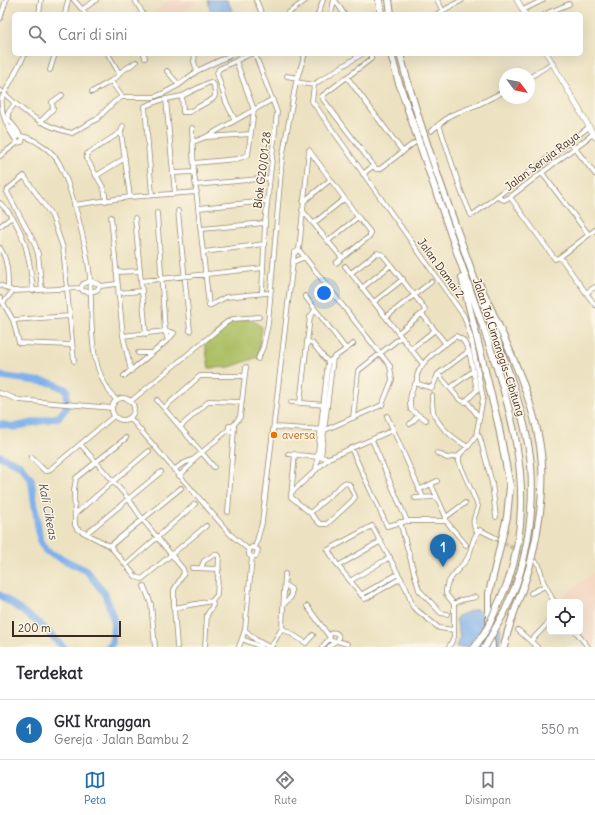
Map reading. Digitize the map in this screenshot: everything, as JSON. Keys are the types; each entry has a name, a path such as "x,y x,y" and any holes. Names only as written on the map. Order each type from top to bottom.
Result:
{"highway":[{"path":"379,0 381,12"},
{"path":"389,0 390,12"},
{"name":"Jalan Tol Cimanggis–Cibitung","path":"392,56 398,80 500,376 518,444 523,511 517,553 508,582 488,627 475,647"},
{"name":"Jalan Tol Cimanggis–Cibitung","path":"401,56 463,247 508,373 527,443 531,486 530,510 524,560 505,612 485,647"},
{"path":"463,247 526,391 534,417 542,464 539,520 532,560 507,632 504,647"},
{"path":"456,249 474,332 498,423 510,486 507,517 489,592 488,608 492,647"}],"main road":[{"path":"517,0 524,12"},
{"path":"548,56 594,135"}],"street":[{"path":"39,12 41,0"},
{"path":"65,12 68,0"},
{"path":"74,0 85,12"},
{"path":"83,9 96,0"},
{"path":"135,0 143,12"},
{"path":"256,0 261,12"},
{"path":"290,12 306,0"},
{"path":"319,12 323,0"},
{"path":"331,12 334,0"},
{"path":"334,0 343,12"},
{"path":"437,0 443,10"},
{"path":"440,12 462,0"},
{"path":"524,12 543,0"},
{"path":"0,19 4,3"},
{"path":"550,12 569,4"},
{"path":"18,142 7,125 1,110 2,98 24,56"},
{"path":"50,70 54,56"},
{"path":"109,56 118,72"},
{"path":"196,56 194,62 197,71"},
{"path":"7,96 40,122 72,133 97,118 114,102 122,97 154,96 178,85 197,71 229,56"},
{"path":"235,120 226,102 217,72 219,69 246,56"},
{"name":"Blok G20/01-28","path":"206,274 209,306 224,297 264,292 263,268 265,223 277,118 273,100 257,56"},
{"path":"258,359 263,347 268,324 282,160 296,80 304,56"},
{"path":"287,76 314,85 323,77 359,56"},
{"path":"371,56 371,59 322,96 322,99 373,166 378,170 414,143"},
{"path":"194,163 247,156 254,110 236,61"},
{"path":"92,92 118,76 118,72 136,62"},
{"path":"535,74 552,63"},
{"path":"167,71 178,85"},
{"path":"347,77 403,152"},
{"path":"111,81 122,97"},
{"path":"152,196 145,106 161,100 182,96 210,82 214,85 215,96 213,99 190,112 183,112 182,96"},
{"name":"Jalan Damai 2","path":"314,85 311,98 312,103 464,316 471,338 483,398 477,433 468,447 459,456"},
{"path":"431,131 451,115 477,105 499,94"},
{"path":"40,122 54,108 52,102 62,95"},
{"path":"166,100 175,194"},
{"path":"193,142 206,137 273,100"},
{"path":"15,103 8,113 8,117 11,124 18,130 18,142"},
{"path":"439,124 470,214 474,214 497,197"},
{"path":"0,156 23,138 7,125"},
{"path":"122,126 121,132 130,197"},
{"name":"Jalan Seruja Raya","path":"589,127 497,197 504,200 510,197 574,148 594,135"},
{"path":"192,128 194,172 202,229 206,274"},
{"path":"106,201 104,189 87,159 87,154 121,132"},
{"path":"206,137 251,134"},
{"path":"19,136 29,137 59,163 74,205 86,254 90,281 92,344 95,360 106,390 116,400"},
{"path":"18,142 28,140 36,142"},
{"path":"570,142 595,174"},
{"path":"274,427 323,430 376,409 385,401 392,380 390,366 299,250 309,150 370,232 370,236 336,263"},
{"path":"96,176 125,158"},
{"path":"363,174 373,166"},
{"path":"174,173 194,172"},
{"path":"542,173 589,235"},
{"path":"42,290 38,254 34,242 7,192 8,188 24,176 44,203 57,229 66,260 74,362"},
{"path":"196,185 269,178"},
{"path":"303,202 330,180"},
{"path":"518,181 523,187"},
{"path":"74,205 130,197 197,192"},
{"path":"510,197 554,258 560,257 595,230"},
{"path":"314,223 344,199"},
{"path":"199,208 267,202"},
{"path":"0,203 12,217 28,252 33,291"},
{"path":"178,210 190,331"},
{"path":"302,210 342,258"},
{"path":"157,213 165,331 168,340"},
{"path":"0,226 12,217"},
{"path":"111,217 123,336 131,371"},
{"path":"328,241 358,217"},
{"path":"135,218 146,334"},
{"path":"202,229 265,223"},
{"path":"204,252 264,244"},
{"path":"0,248 2,254 6,256 8,289"},
{"path":"252,557 258,554 255,548 262,523 294,253 299,250"},
{"path":"351,273 377,253 383,255 425,309 422,314 381,354 357,372 353,418"},
{"path":"293,262 300,261 305,257"},
{"path":"560,257 595,305"},
{"path":"362,288 391,265"},
{"path":"345,266 422,363"},
{"path":"141,280 263,268"},
{"path":"116,272 140,271"},
{"path":"374,302 403,280"},
{"path":"81,288 83,284 90,281 96,282 100,286"},
{"path":"386,317 431,282"},
{"path":"0,285 14,291 81,288 90,292 97,290 100,286 117,284"},
{"path":"586,293 595,286"},
{"path":"3,303 14,291"},
{"path":"118,293 141,291"},
{"path":"304,296 346,349"},
{"path":"0,298 13,320 19,343 72,345"},
{"path":"300,402 310,317 315,310"},
{"path":"422,314 446,344"},
{"path":"13,320 70,316"},
{"path":"131,401 229,320 258,317"},
{"path":"411,349 435,330"},
{"path":"123,336 165,331 174,333 168,340 124,376"},
{"path":"426,420 411,410 409,404 422,363 456,336 459,337 469,351 477,390 466,400 461,402 438,374"},
{"path":"307,341 312,343 328,362"},
{"path":"323,430 323,405 328,362 353,344"},
{"path":"416,382 432,388 438,374 469,351"},
{"path":"138,354 150,354"},
{"path":"316,470 328,406 333,358"},
{"path":"179,476 201,452 228,430 229,426 233,426 240,417 246,367"},
{"path":"450,388 472,371"},
{"path":"164,408 199,377 245,376"},
{"path":"0,393 19,400 112,408"},
{"path":"432,395 433,411 441,425 459,442 468,447"},
{"path":"122,398 131,401 134,411 130,418 120,420 114,416 112,408 116,400 122,398"},
{"path":"157,400 214,467"},
{"path":"466,400 478,416"},
{"path":"180,427 209,401 242,402"},
{"path":"291,402 328,406"},
{"path":"31,457 47,471 81,445 114,416"},
{"path":"387,416 423,498"},
{"path":"410,424 418,416"},
{"path":"130,418 230,534 249,550 249,554 252,557 245,630 239,647"},
{"path":"228,512 234,430 233,426"},
{"path":"228,430 233,432"},
{"path":"291,493 329,458 394,430"},
{"path":"477,433 480,438 492,482 496,517"},
{"path":"126,438 95,462 75,481 76,528 110,546 136,577 142,579 173,555 206,526"},
{"path":"372,440 407,521"},
{"path":"81,445 128,498 142,520 173,555 184,573 174,590 177,647"},
{"path":"351,448 387,527 407,521 446,519 465,503"},
{"path":"75,514 149,451"},
{"path":"437,453 447,458 459,456 459,462 478,506 473,519 473,525 477,532 472,550 445,589 446,594 454,604 454,637 449,647"},
{"path":"288,454 329,458"},
{"path":"295,454 291,493 293,500 310,513 320,524 327,524 355,497 349,484 344,483 310,513"},
{"path":"174,470 182,464 194,459"},
{"path":"182,464 187,469"},
{"path":"87,533 161,472"},
{"path":"419,490 437,481"},
{"path":"431,484 446,519 466,545"},
{"path":"110,546 181,488"},
{"path":"415,498 436,497"},
{"path":"126,565 195,504"},
{"path":"400,522 420,590 441,613 447,614"},
{"path":"400,576 365,599 338,566 328,550 372,526 400,576 413,606 439,628 454,630"},
{"path":"477,532 480,530 496,538"},
{"path":"338,566 381,541"},
{"path":"249,550 251,548 255,548"},
{"path":"201,568 204,561 215,554 219,556 217,595 212,601 213,605 207,614 205,647"},
{"path":"350,581 390,557"},
{"path":"536,562 539,565 545,586 552,599"},
{"path":"192,568 219,569"},
{"path":"245,630 256,640 270,647 282,628 285,574"},
{"path":"144,586 151,604 155,647"},
{"path":"531,593 545,586"},
{"path":"454,604 461,600 476,597"},
{"path":"174,608 212,601"},
{"path":"307,606 329,638 335,642 347,644"},
{"path":"531,641 547,624"},
{"path":"282,628 306,643"},
{"path":"518,630 537,647"},
{"path":"322,647 332,633 336,633 338,636 335,642 329,647"},
{"path":"302,647 313,635"},
{"path":"578,635 588,647"},
{"path":"242,639 261,647"}],"shaded area":[{"path":"169,0 199,0 184,12 154,12"},
{"path":"595,572 595,647 590,647 581,635 583,635 583,599 559,599"}],"green space":[{"path":"250,319 262,327 258,357 230,367 209,368 205,344 227,322"}],"water":[{"path":"208,0 227,0 233,12 211,12"},
{"path":"476,609 496,623 501,629 499,647 456,647 460,636 456,619 458,616"}],"waterway":[{"name":"Kali Cikeas","path":"0,376 52,383 67,390 66,408 59,417 14,427 0,424"},
{"name":"Kali Cikeas","path":"0,456 20,465 31,479 40,541 46,551 87,571 105,594 114,621 112,643 108,647"},
{"name":"Kali Cikeas","path":"0,595 40,624 63,647"}],"tunnel":[{"path":"499,540 533,560"}],"place":[{"name":"aversa","path":"274,435"},
{"name":"GKI Kranggan","path":"443,567"}]}
